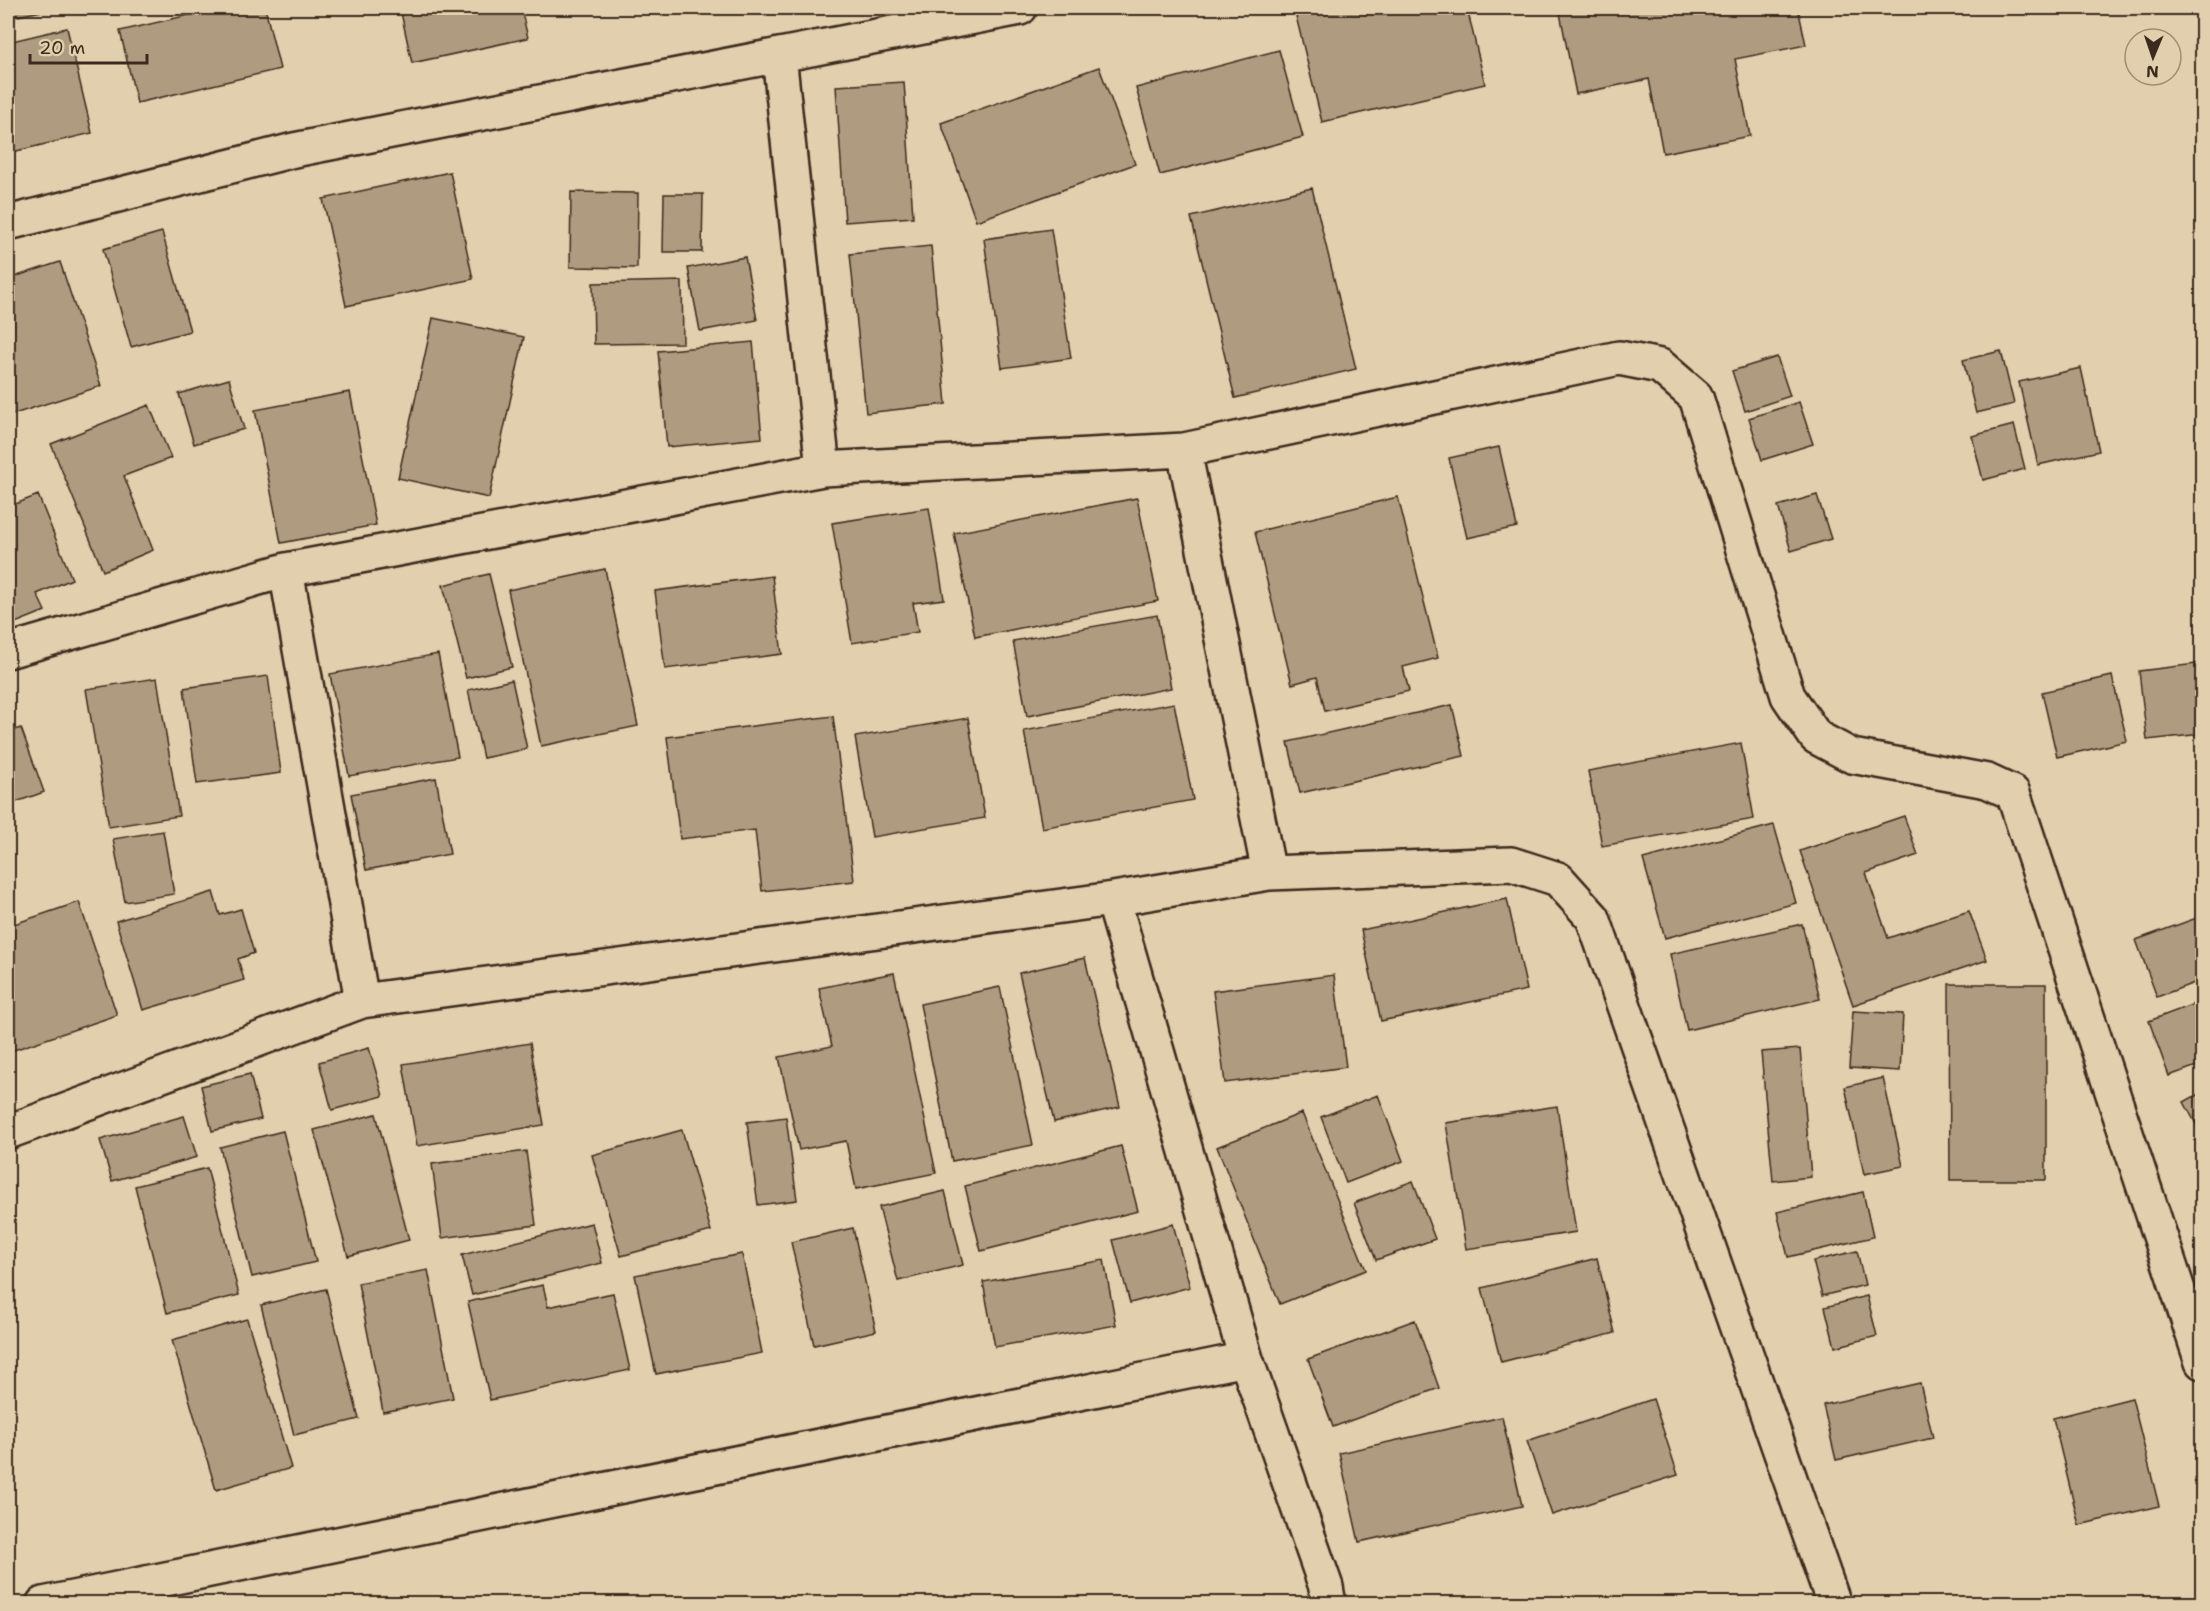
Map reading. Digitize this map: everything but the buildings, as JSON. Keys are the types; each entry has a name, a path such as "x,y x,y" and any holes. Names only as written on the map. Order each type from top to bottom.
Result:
{"street":[{"path":"8,223 294,150 1020,8"},
{"path":"779,55 823,469"},
{"path":"8,651 286,570 823,469 1184,450 1619,358 1660,366 1696,398 1788,696 1816,737 1852,756 1987,781 2013,793 2202,1362"},
{"path":"1184,450 1269,873"},
{"path":"286,570 362,1001"},
{"path":"8,1132 362,1001 1113,899 1269,873 1511,864 1558,879 1593,918 1834,1604"},
{"path":"1113,899 1246,1359 1326,1587 1329,1604"},
{"path":"43,1604 1246,1359"}]}
